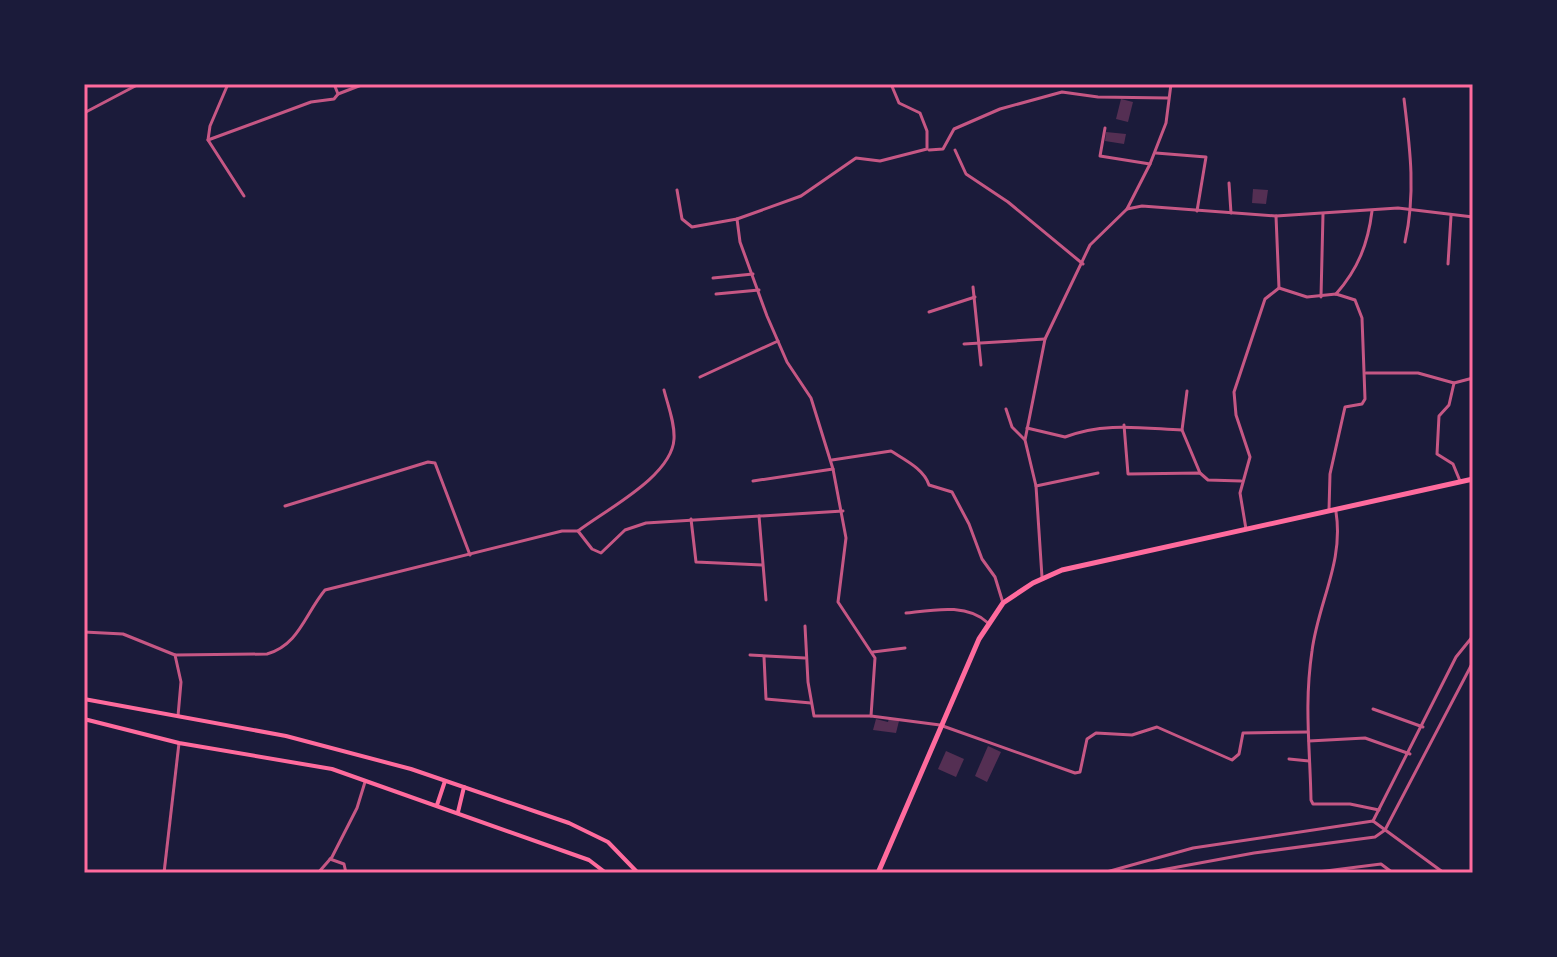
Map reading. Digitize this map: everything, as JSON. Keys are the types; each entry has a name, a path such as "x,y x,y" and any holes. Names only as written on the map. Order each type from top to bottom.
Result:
{"main road":[{"path":"878,873 940,725 988,623 1003,603 1062,570 1332,513 1473,479"},
{"path":"84,699 323,744 445,781 597,836 620,851 638,873"},
{"path":"84,719 179,743 257,754 366,779 589,860 606,873"},
{"path":"437,805 445,781"},
{"path":"458,812 464,787"}],"street":[{"path":"84,113 139,84"},
{"path":"228,84 210,126 208,140 244,196"},
{"path":"334,84 338,94"},
{"path":"208,140 311,102 334,99 338,94 364,84"},
{"path":"891,84 899,103 920,113 927,131 927,149"},
{"path":"1042,581 1036,486 1025,440 1045,339 1054,314 1083,264 1090,245 1102,229 1127,209 1156,153 1166,123 1171,84"},
{"path":"677,190 682,219 692,227 737,219 801,196 825,176 856,158 880,161 927,149 943,149 954,129 1045,95 1077,92 1098,97 1168,98"},
{"path":"1404,99 1412,159 1412,210 1405,242"},
{"path":"1105,128 1100,156 1150,164"},
{"path":"955,150 966,174 1008,202 1083,264"},
{"path":"1156,153 1206,157 1197,211"},
{"path":"1229,183 1231,213"},
{"path":"1127,209 1142,206 1276,216 1412,210 1473,217"},
{"path":"1336,294 1357,265 1369,235 1372,210"},
{"path":"1321,297 1323,214"},
{"path":"1276,216 1279,288"},
{"path":"1448,264 1451,216"},
{"path":"737,219 740,242 778,341 811,398 831,461 846,538 838,602 873,652 876,670 871,716"},
{"path":"713,278 753,274"},
{"path":"973,287 981,365"},
{"path":"1279,288 1307,297 1336,294 1355,300 1359,306 1365,402 1347,405 1329,479 1337,557 1312,645 1305,704 1312,803 1379,810"},
{"path":"1246,529 1241,481 1250,457 1236,415 1234,392 1265,299 1279,288"},
{"path":"716,294 759,290"},
{"path":"929,312 975,297"},
{"path":"964,344 1045,339"},
{"path":"700,377 778,341"},
{"path":"1364,373 1418,373 1454,383 1473,378"},
{"path":"1454,383 1449,405 1439,416 1437,454 1453,464 1460,481"},
{"path":"84,632 123,634 175,655 267,654 281,650 295,637 325,590 562,531 578,531 642,485 668,461 674,435 664,390"},
{"path":"1187,391 1182,430 1200,473 1208,480 1241,481"},
{"path":"1006,409 1012,427 1025,440"},
{"path":"1027,428 1065,437 1077,430 1124,425 1182,430"},
{"path":"1124,425 1128,474 1200,473"},
{"path":"831,461 891,451 913,465 928,479 929,485 952,492 969,524 982,559 995,577 1003,603"},
{"path":"285,506 428,462 435,463 470,555"},
{"path":"753,481 833,469"},
{"path":"1036,486 1098,473"},
{"path":"578,531 592,549 601,553 635,525 843,511"},
{"path":"759,516 766,600"},
{"path":"691,519 696,562 762,565"},
{"path":"906,613 965,611 977,614 988,623"},
{"path":"805,626 814,716 871,716 940,725 1075,773 1080,772 1087,739 1096,733 1132,735 1157,727 1232,760 1239,754 1243,733 1308,732"},
{"path":"1373,821 1410,754 1456,657 1473,636"},
{"path":"873,652 905,648"},
{"path":"175,655 181,682 178,716"},
{"path":"750,655 806,658"},
{"path":"764,657 766,699 811,703"},
{"path":"1145,873 1375,837 1385,830 1473,662"},
{"path":"1373,709 1423,727"},
{"path":"1308,741 1365,738 1410,754"},
{"path":"164,873 179,743"},
{"path":"1289,759 1309,761"},
{"path":"318,873 330,859 357,808 366,779"},
{"path":"1103,873 1193,848 1373,821 1444,873"},
{"path":"330,859 344,864 346,873"},
{"path":"1310,873 1381,864 1393,873"}],"building":[{"path":"1121,99 1133,102 1128,122 1116,119"},
{"path":"1106,132 1126,134 1124,144 1105,141"},
{"path":"1253,189 1268,190 1266,204 1252,203"},
{"path":"889,718 899,721 896,733 873,730 876,719 888,722"},
{"path":"988,746 1001,752 987,782 975,776"},
{"path":"946,751 964,759 956,777 938,769"}]}
